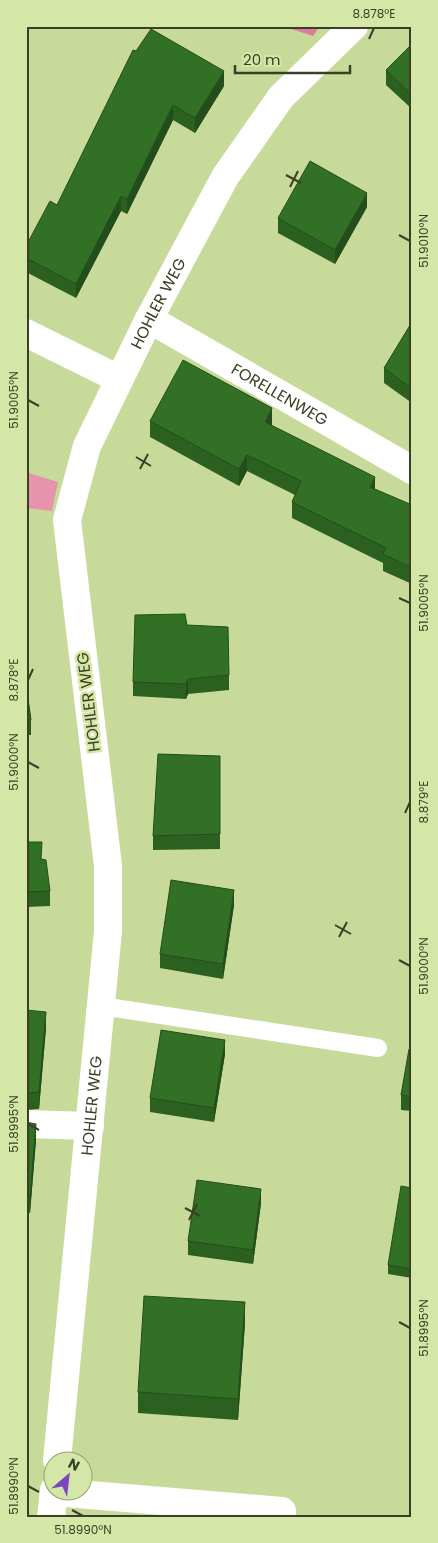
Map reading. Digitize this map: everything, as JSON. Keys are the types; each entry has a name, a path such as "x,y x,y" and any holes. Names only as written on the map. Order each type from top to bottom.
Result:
{"street":[{"name":"HOHLER WEG","path":"58,1450 108,931 108,866 66,520 87,446 149,319 225,177 281,97 354,26"},
{"name":"FORELLENWEG","path":"149,319 412,470"},
{"path":"26,333 119,379"},
{"path":"26,1124 90,1126"},
{"path":"53,1500 282,1511 282,1517"}],"lane":[{"path":"101,1006 378,1048"}],"shaded area":[{"path":"282,26 320,26 313,36"},
{"path":"26,472 58,482 52,511 26,508"}],"building":[{"path":"151,29 224,71 195,118 173,105 127,199 121,196 76,284 26,258 26,246 50,201 57,205 133,50 136,51"},
{"path":"412,44 412,95 386,70"},
{"path":"310,161 367,193 335,250 278,218"},
{"path":"412,322 412,389 384,368"},
{"path":"183,360 272,408 265,422 375,477 370,487 412,505 412,568 383,554 386,548 292,502 301,481 247,455 239,469 150,421"},
{"path":"26,542 28,542 26,566"},
{"path":"185,614 187,625 228,627 229,675 188,679 186,684 133,682 135,615"},
{"path":"26,684 31,720 26,721"},
{"path":"158,754 220,756 220,834 153,836"},
{"path":"26,842 42,842 41,859 46,860 50,891 26,892"},
{"path":"171,880 234,890 223,964 160,954"},
{"path":"26,1010 46,1012 39,1092 26,1093"},
{"path":"161,1030 225,1040 214,1108 150,1098"},
{"path":"409,1049 412,1049 412,1097 401,1095"},
{"path":"26,1122 36,1124 30,1197 26,1197"},
{"path":"197,1180 261,1189 253,1250 188,1241"},
{"path":"401,1186 412,1188 412,1269 388,1265"},
{"path":"144,1296 245,1302 238,1399 138,1392"}]}
